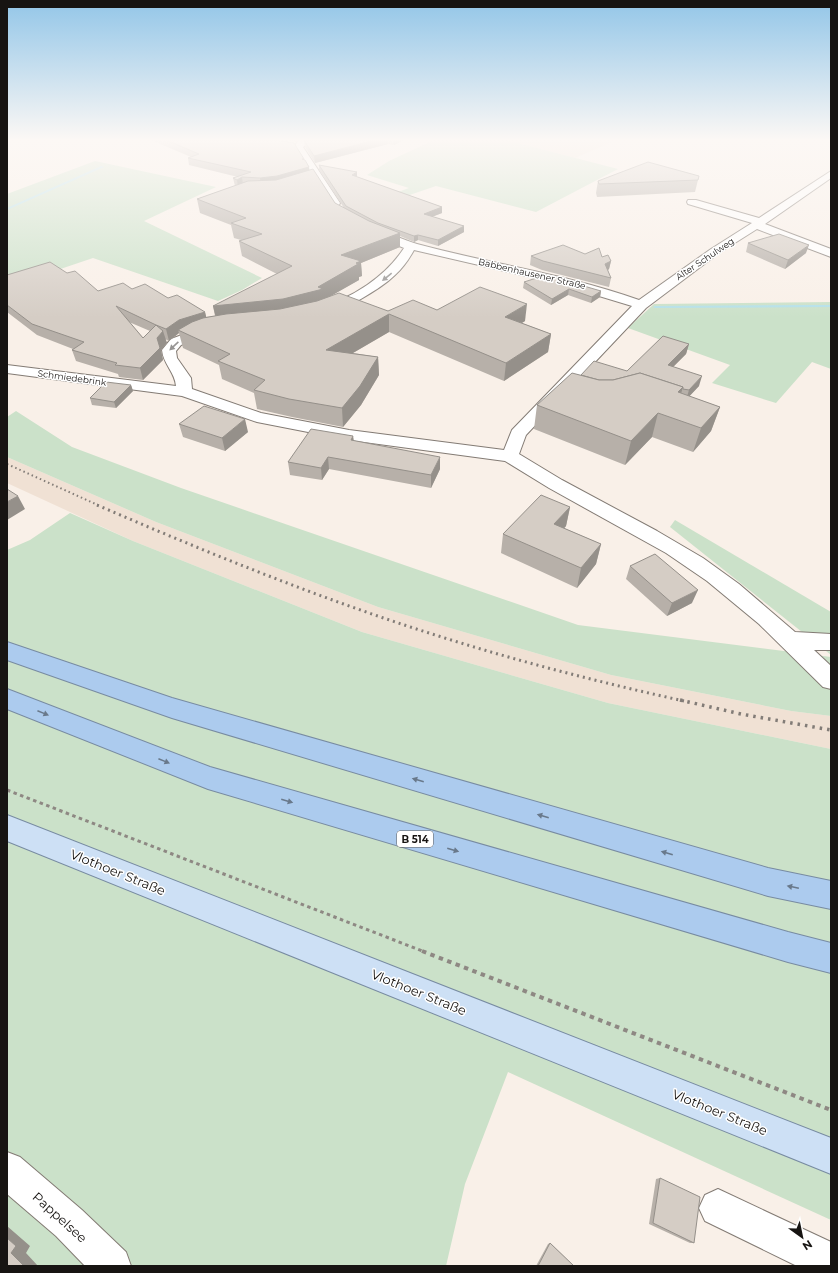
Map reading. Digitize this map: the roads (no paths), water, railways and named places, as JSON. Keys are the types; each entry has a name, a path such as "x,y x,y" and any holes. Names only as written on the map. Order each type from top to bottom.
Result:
{"highway":[{"path":"7,651 172,708 768,882 831,895"},
{"name":"B 514","path":"7,699 208,778 788,948 831,958"}],"main road":[{"name":"Vlothoer Straße","path":"7,828 831,1156"}],"street":[{"path":"330,199 341,214"},
{"name":"Alter Schulweg","path":"641,305 714,251 794,199"},
{"path":"692,202 758,224 831,253"},
{"name":"Babbenhausener Straße","path":"361,225 374,232 411,246 570,282 612,294 641,305"},
{"path":"314,314 328,309 381,282 393,272 403,260 411,246"},
{"path":"510,456 518,434 641,305"},
{"path":"224,326 187,337 176,342 169,350 170,358 183,378 184,392 256,417 349,436 510,456 530,470 646,532 697,563 760,612 831,680"},
{"name":"Schmiedebrink","path":"7,369 184,392"},
{"path":"562,388 581,393"},
{"path":"790,640 831,642"},
{"name":"Pappelsee","path":"7,1170 69,1223 112,1266"},
{"path":"718,1208 831,1262"}],"waterway":[{"path":"7,209 29,199"},
{"path":"655,307 831,306"}],"railway":[{"path":"7,464 100,506"},
{"path":"97,505 262,573 387,619 461,643 524,661 684,701"},
{"path":"680,700 741,714 831,730"}]}
